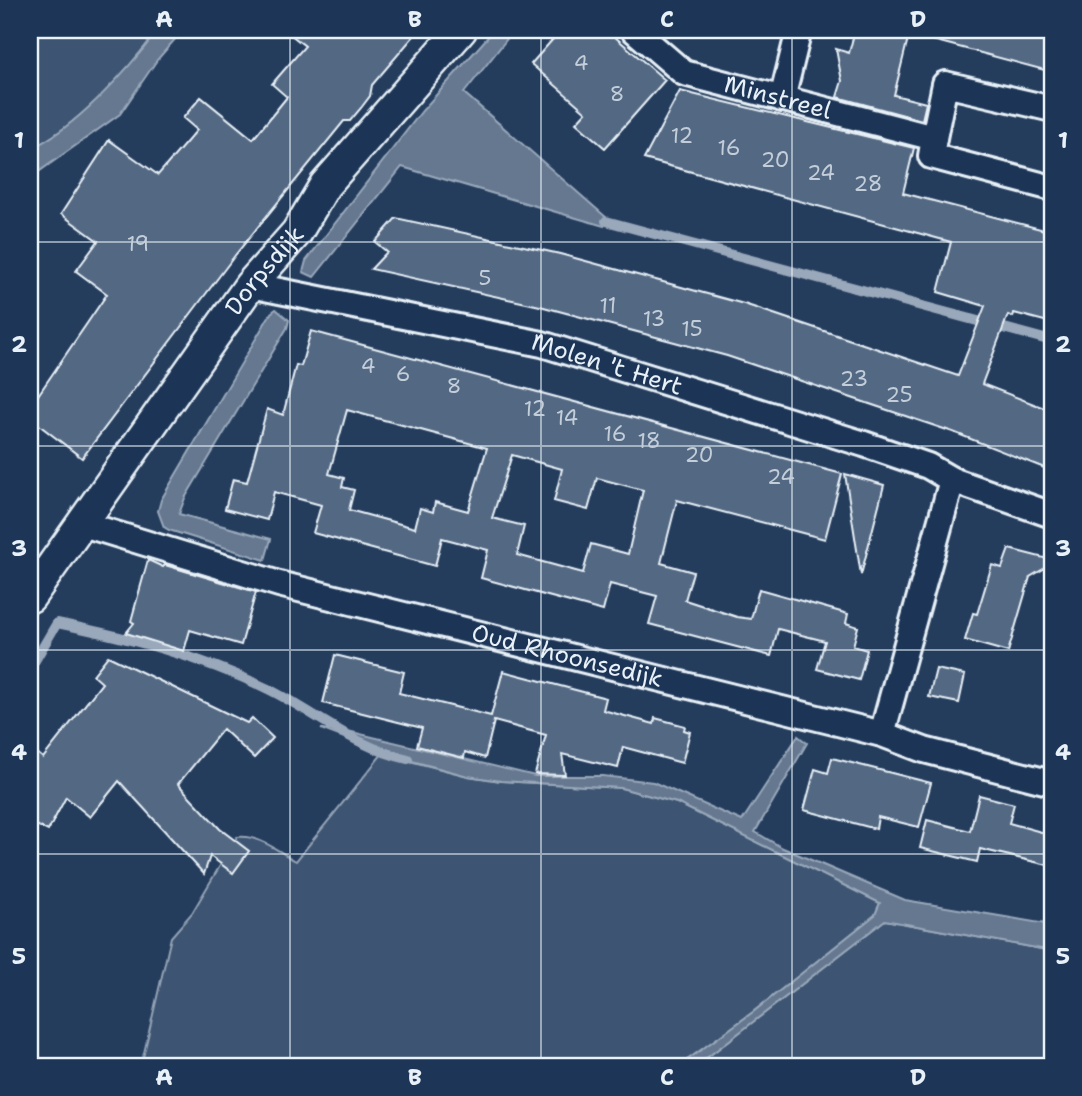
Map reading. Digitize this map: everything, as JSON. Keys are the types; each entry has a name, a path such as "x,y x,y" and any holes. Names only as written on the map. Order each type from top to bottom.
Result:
{"street":[{"name":"Dorpsdijk","path":"30,597 250,285 296,232 325,185 461,30"},
{"name":"Minstreel","path":"634,30 684,73 934,138"},
{"path":"782,99 799,30"},
{"path":"1052,109 945,84 931,156 1052,188"},
{"name":"Molen 't Hert","path":"250,285 542,345 864,444 928,466 952,481 1052,515"},
{"path":"882,734 952,481"},
{"name":"Oud Rhoonsedijk","path":"83,524 279,584 882,734 924,750 1052,783"}],"shaded area":[{"path":"30,30 158,30 132,63 83,113 30,149"},
{"path":"158,30 183,30 157,60 120,114 30,178 30,149 83,113 132,63"},
{"path":"494,30 514,30 464,93 607,218 604,226 402,167 314,277 303,272 306,261 422,111"},
{"path":"276,309 289,320 287,328 185,498 179,514 271,539 265,560 169,530 164,527 158,511 161,500 271,313"},
{"path":"321,729 338,731 340,735 348,731 535,776 603,776 653,782 742,821 798,736 807,743 755,832 783,848 905,900 1052,925 1052,951 885,920 696,1066 679,1066 753,1012 875,915 880,903 677,803 621,788 501,781 468,776 386,754"},
{"path":"382,754 468,776 501,781 621,788 677,803 880,903 875,915 753,1012 679,1066 141,1066 171,937 192,913 237,837 260,841 296,861"},
{"path":"885,920 1052,951 1052,1066 696,1066"}],"building":[{"path":"285,30 419,30 372,85 370,96 361,108 350,121 344,121 236,254 82,458 30,418 30,407 107,294 76,271 98,241 61,214 109,140 158,175 197,130 183,118 201,97 253,139 287,97 272,84 305,46"},
{"path":"561,30 607,30 665,80 605,148 576,123 586,112 531,64"},
{"path":"855,30 910,30 894,95 926,103 922,120 837,97 842,81 836,49 849,53"},
{"path":"926,30 1052,30 1052,72 925,38"},
{"path":"680,91 914,148 903,193 1052,232 1052,323 1014,313 1013,317 1008,315 982,384 1052,411 1052,471 953,432 727,356 540,306 371,269 387,252 375,242 396,218 560,254 744,304 958,376 985,306 938,292 951,242 644,159"},
{"path":"311,331 842,474 825,539 677,500 661,563 693,572 685,600 737,617 751,619 759,589 848,614 846,623 858,627 853,646 867,650 859,680 817,669 825,641 778,629 771,656 649,624 657,596 610,584 603,611 481,578 488,550 442,538 435,566 313,533 321,505 274,492 267,520 225,509 233,479 247,482 267,409 283,415 296,365 301,366","holes":["347,410 487,448 468,511 435,502 433,512 420,508 415,528 349,510 354,490 342,487 344,478 329,474","512,455 562,469 554,501 588,510 597,478 643,490 628,554 591,544 583,573 517,555 524,526 492,518"]},
{"path":"845,474 884,485 861,575"},
{"path":"1009,549 1052,560 1052,564 1030,577 1008,652 965,640 973,613 977,614 992,565 1002,568"},
{"path":"148,560 163,567 165,565 256,592 241,645 190,630 184,651 126,633 134,623 131,621"},
{"path":"335,655 404,672 399,693 491,716 503,671 606,698 603,710 654,724 655,718 685,726 684,730 690,732 682,763 623,747 618,768 562,754 565,775 535,774 546,735 494,721 485,758 465,752 464,758 417,746 422,728 323,703"},
{"path":"108,656 247,723 252,718 273,738 254,758 223,729 178,784 220,829 249,851 233,873 210,856 204,874 119,781 90,817 66,797 48,831 30,822 30,747 43,758 102,683 93,675"},
{"path":"936,669 965,675 959,703 929,697"},
{"path":"832,758 931,783 919,827 878,817 876,829 804,810 815,769 828,773"},
{"path":"979,795 1014,804 1009,823 1052,835 1052,866 980,849 977,862 920,848 927,820 970,831"}],"waterway":[{"path":"606,221 1052,341"},
{"path":"30,669 57,623 111,635 215,666 284,697 352,738 408,759"}]}
